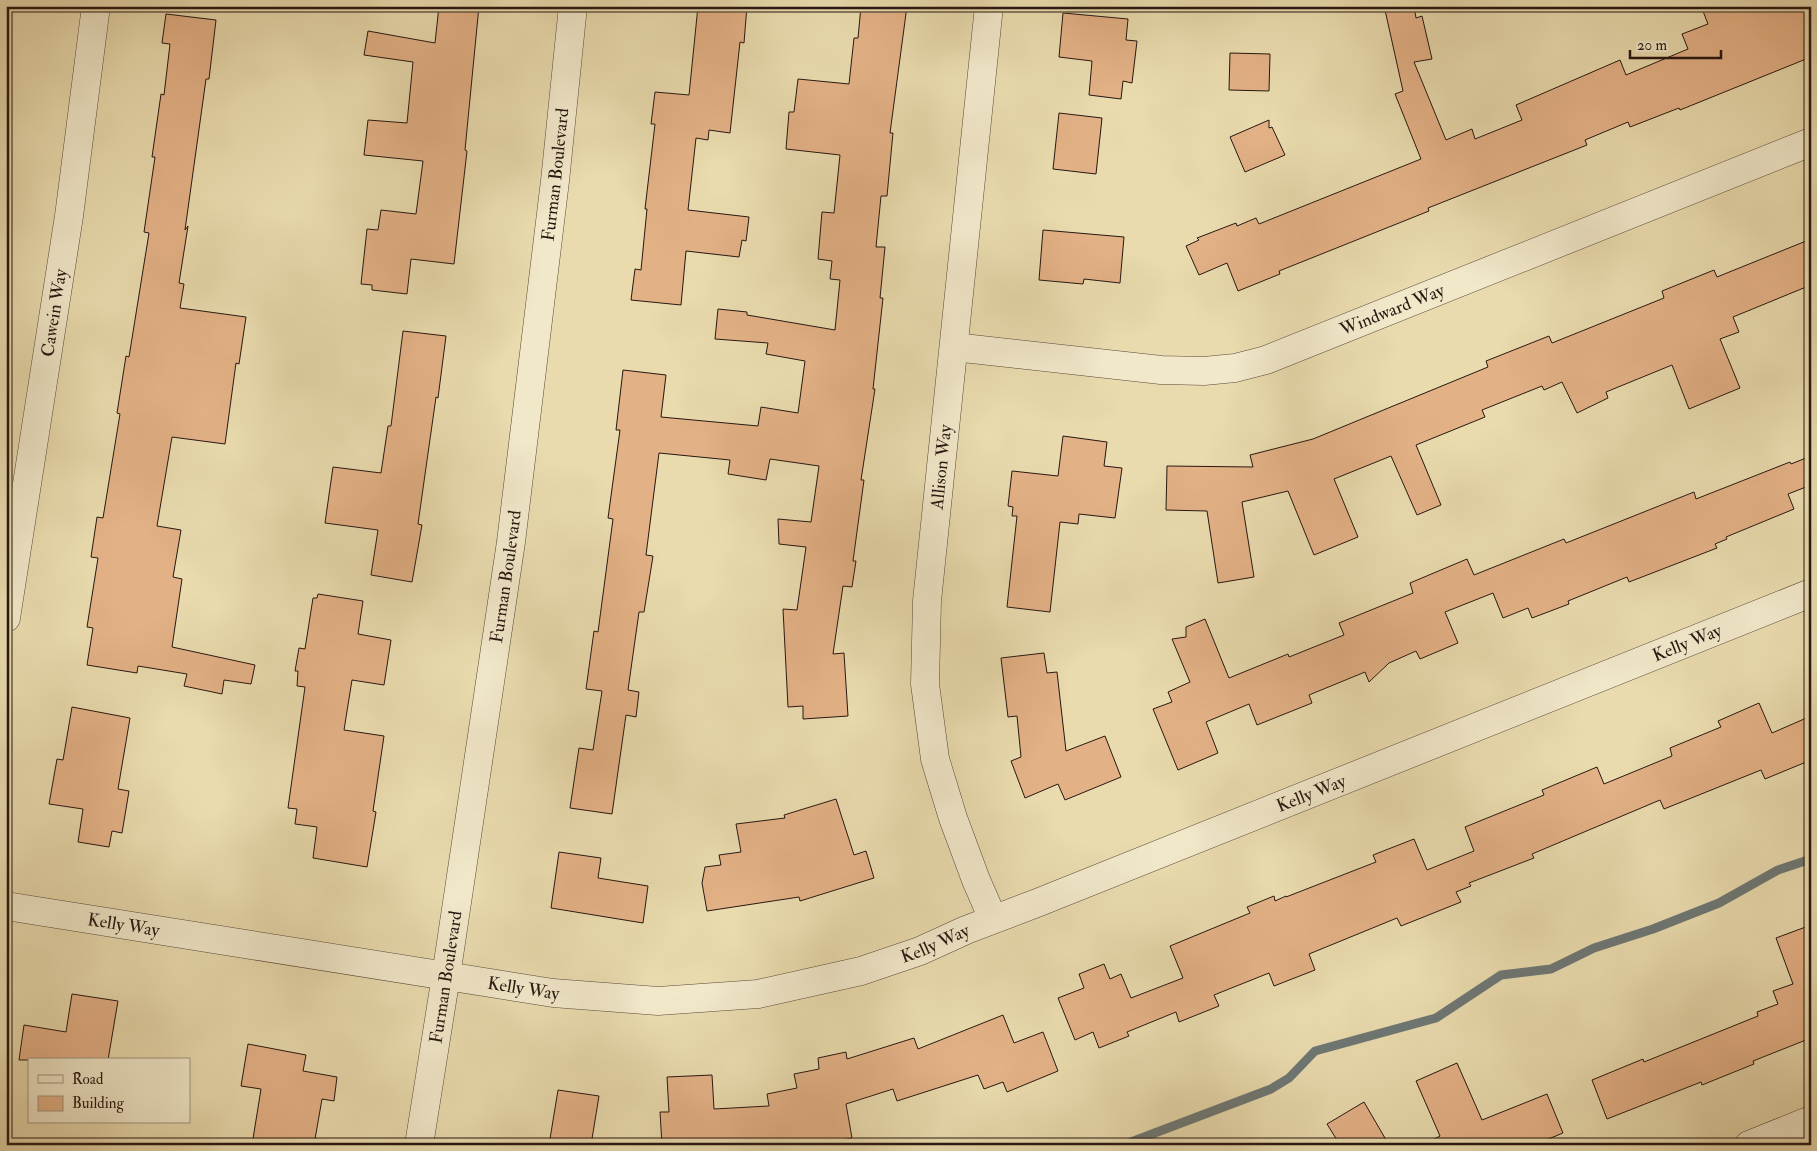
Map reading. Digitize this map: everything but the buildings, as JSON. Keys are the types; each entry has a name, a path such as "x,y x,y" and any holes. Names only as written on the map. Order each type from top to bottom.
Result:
{"street":[{"name":"Cawein Way","path":"6,618 68,216 96,6"},
{"name":"Furman Boulevard","path":"419,1145 511,542 554,191 573,6"},
{"name":"Allison Way","path":"989,6 927,601 925,684 935,759 953,818 993,919"},
{"name":"Windward Way","path":"954,348 1161,370 1204,371 1235,368 1275,357 1811,142"},
{"name":"Kelly Way","path":"6,906 553,993 658,1001 758,994 861,971 920,951 993,919 1046,900 1811,593"},
{"path":"1749,1145 1811,1120"}],"waterway":[{"path":"1123,1145 1271,1089 1289,1078 1315,1051 1436,1018 1501,975 1551,969 1594,948 1653,929 1719,903 1778,870 1811,859"}]}
